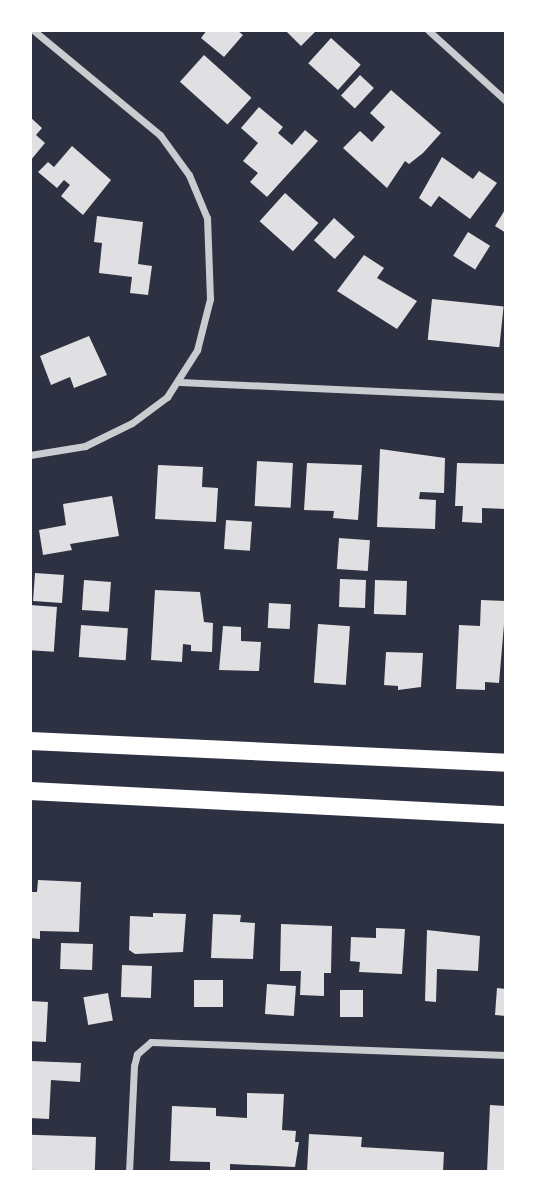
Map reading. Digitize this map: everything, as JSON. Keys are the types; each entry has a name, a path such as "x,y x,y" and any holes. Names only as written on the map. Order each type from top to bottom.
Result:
{"main road":[{"path":"30,741 506,763"},
{"path":"30,791 506,815"}],"street":[{"path":"30,455 85,446 150,411 180,382 197,351 210,299 210,246 199,197 160,135 33,30"},
{"path":"428,30 506,101"},
{"path":"180,382 506,397"},
{"path":"129,1172 134,1066 137,1054 151,1042 506,1055"}],"building":[{"path":"207,30 237,30 243,35 224,57 201,38"},
{"path":"285,30 317,30 301,46"},
{"path":"331,38 361,65 338,90 308,63"},
{"path":"204,55 252,98 227,125 180,82"},
{"path":"360,75 374,88 355,108 341,95"},
{"path":"391,90 441,133 409,164 405,161 387,188 343,148 360,131 372,142 385,127 370,113"},
{"path":"259,107 283,127 278,133 292,145 305,130 318,141 267,197 250,182 258,173 243,161 258,143 241,128"},
{"path":"30,117 42,128 36,135 45,143 30,161"},
{"path":"72,146 111,180 83,215 61,196 70,185 64,180 57,188 38,172 48,162 54,167"},
{"path":"442,157 473,179 479,171 497,183 470,219 439,196 431,207 419,198"},
{"path":"285,193 318,223 293,251 260,221"},
{"path":"506,208 506,233 495,226"},
{"path":"97,216 143,222 138,264 152,266 148,295 130,293 132,277 99,273 102,243 94,242"},
{"path":"334,218 355,237 335,259 314,240"},
{"path":"468,232 490,246 475,270 453,256"},
{"path":"364,255 384,268 377,278 417,301 397,329 337,291"},
{"path":"432,299 504,307 499,347 428,340"},
{"path":"89,336 107,375 74,388 70,377 51,385 40,356"},
{"path":"380,449 445,458 444,493 420,492 419,499 436,500 435,529 377,527"},
{"path":"257,461 293,463 291,508 255,506"},
{"path":"307,463 362,465 358,520 333,518 334,511 304,510"},
{"path":"457,463 506,464 506,509 482,508 482,523 462,522 463,506 455,506"},
{"path":"158,465 203,467 202,487 218,488 216,522 155,519"},
{"path":"112,496 119,536 70,544 72,550 43,555 39,530 66,525 63,504"},
{"path":"226,520 252,522 250,551 224,549"},
{"path":"339,538 370,540 368,571 337,569"},
{"path":"35,573 64,575 62,603 33,601"},
{"path":"340,579 366,580 365,608 339,607"},
{"path":"84,580 111,582 109,612 82,610"},
{"path":"375,580 407,581 406,615 374,614"},
{"path":"155,590 200,592 204,622 213,623 212,652 191,651 191,645 183,644 182,662 151,660"},
{"path":"481,600 506,601 499,683 485,682 485,690 456,689 459,625 480,626"},
{"path":"269,603 291,604 290,629 268,628"},
{"path":"30,605 57,607 54,652 30,650"},
{"path":"318,624 350,626 346,685 314,683"},
{"path":"81,625 128,628 126,660 79,657"},
{"path":"223,626 241,627 241,641 261,642 259,671 219,670"},
{"path":"386,652 423,653 421,687 398,690 398,686 384,685"},
{"path":"38,880 81,882 79,932 40,931 40,939 30,938 30,892 37,892"},
{"path":"153,913 186,914 183,952 135,954 129,950 130,916 153,917"},
{"path":"213,914 241,915 240,922 255,923 253,959 211,958"},
{"path":"281,924 332,926 331,973 324,973 324,996 300,995 301,971 280,971"},
{"path":"376,928 405,929 402,974 359,972 360,962 350,961 351,937 376,938"},
{"path":"427,930 480,936 478,971 437,969 436,1002 425,1001"},
{"path":"61,943 93,944 92,970 60,969"},
{"path":"122,965 152,966 151,998 121,997"},
{"path":"194,980 223,980 223,1007 194,1007"},
{"path":"267,984 296,986 294,1016 265,1014"},
{"path":"497,988 506,989 506,1016 495,1015"},
{"path":"340,990 363,990 363,1017 340,1017"},
{"path":"108,993 113,1021 88,1025 83,997"},
{"path":"30,1001 48,1002 46,1042 30,1041"},
{"path":"30,1061 81,1063 80,1082 51,1080 49,1119 30,1118"},
{"path":"247,1093 284,1094 282,1130 296,1131 295,1142 299,1142 295,1167 230,1164 230,1172 210,1171 210,1162 170,1161 172,1106 216,1108 216,1116 247,1118"},
{"path":"490,1105 506,1106 506,1172 487,1172"},
{"path":"309,1134 362,1137 361,1147 444,1152 443,1172 307,1172"},
{"path":"30,1135 96,1137 95,1172 30,1170"}]}
